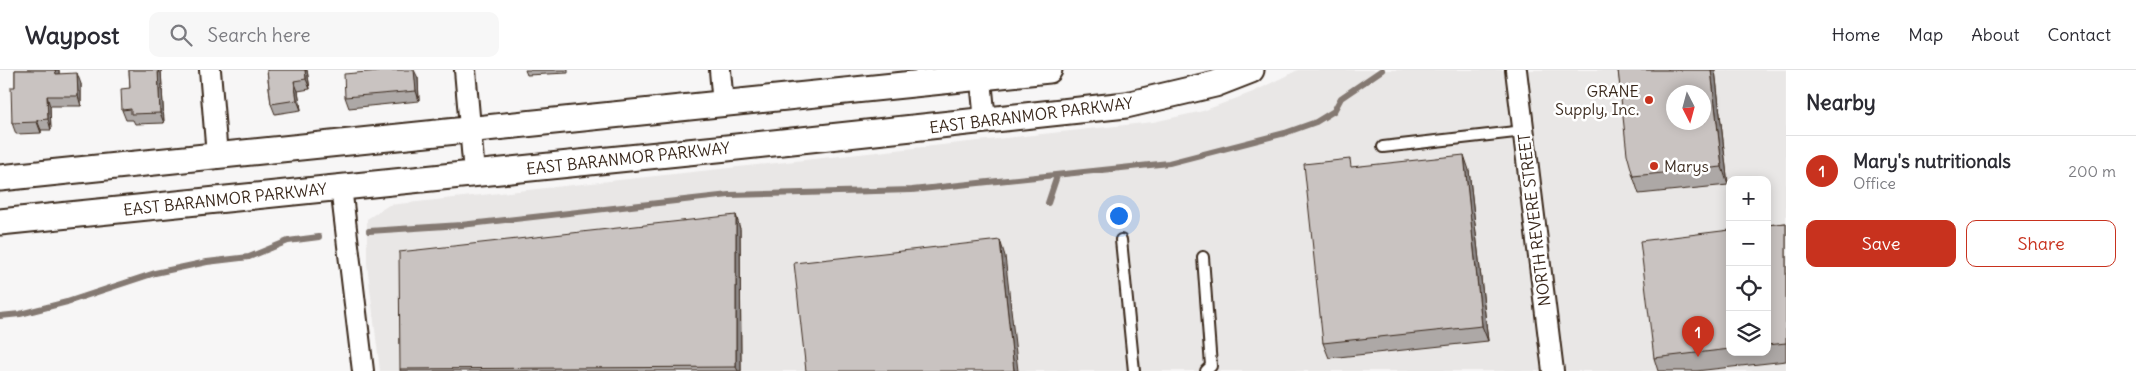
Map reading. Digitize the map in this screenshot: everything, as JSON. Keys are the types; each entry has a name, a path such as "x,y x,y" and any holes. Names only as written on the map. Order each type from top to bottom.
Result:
{"street":[{"path":"210,70 217,156"},
{"path":"465,70 474,173"},
{"path":"720,70 722,105"},
{"path":"0,178 722,105 980,74 1049,70"},
{"name":"EAST BARANMOR PARKWAY","path":"0,222 1126,105 1207,86 1251,70"},
{"name":"NORTH REVERE STREET","path":"1516,70 1553,371"},
{"path":"980,74 985,121"},
{"path":"340,187 363,371"}],"lane":[{"path":"1383,147 1524,131"},
{"path":"1121,240 1134,371"},
{"path":"1203,257 1211,366 1206,371"}],"shaded area":[{"path":"1298,70 1786,70 1786,371 380,371 367,264 367,219 389,205 1153,122 1203,111 1253,92"}],"building":[{"path":"15,70 55,70 56,74 77,73 78,96 47,96 48,119 37,120 37,122 12,123 11,87 15,87"},
{"path":"129,70 158,70 160,113 131,114 131,109 122,110 121,89 130,88"},
{"path":"267,70 305,70 306,79 294,81 297,100 271,104"},
{"path":"378,70 414,70 416,91 345,97 344,74"},
{"path":"1618,70 1711,70 1722,167 1633,176 1627,154"},
{"path":"1464,155 1482,326 1323,343 1304,164 1350,159 1351,167"},
{"path":"736,215 736,367 400,369 399,252"},
{"path":"1786,223 1786,343 1771,345 1771,266 1771,225"},
{"path":"1726,230 1726,349 1654,358 1640,241"},
{"path":"1000,240 1014,371 806,371 794,263"}],"waterway":[{"path":"369,231 461,225 729,195 912,190 1169,163 1285,133 1316,122 1334,111 1341,98 1382,70"},
{"path":"1048,203 1057,176"},
{"path":"0,316 20,314 67,302 155,273 207,262 249,257 288,241 319,237"}],"place":[{"name":"GRANE Supply, Inc.","path":"1649,100"},
{"name":"Marys","path":"1654,166"},
{"name":"Mary's nutritionals","path":"1698,357"}]}
